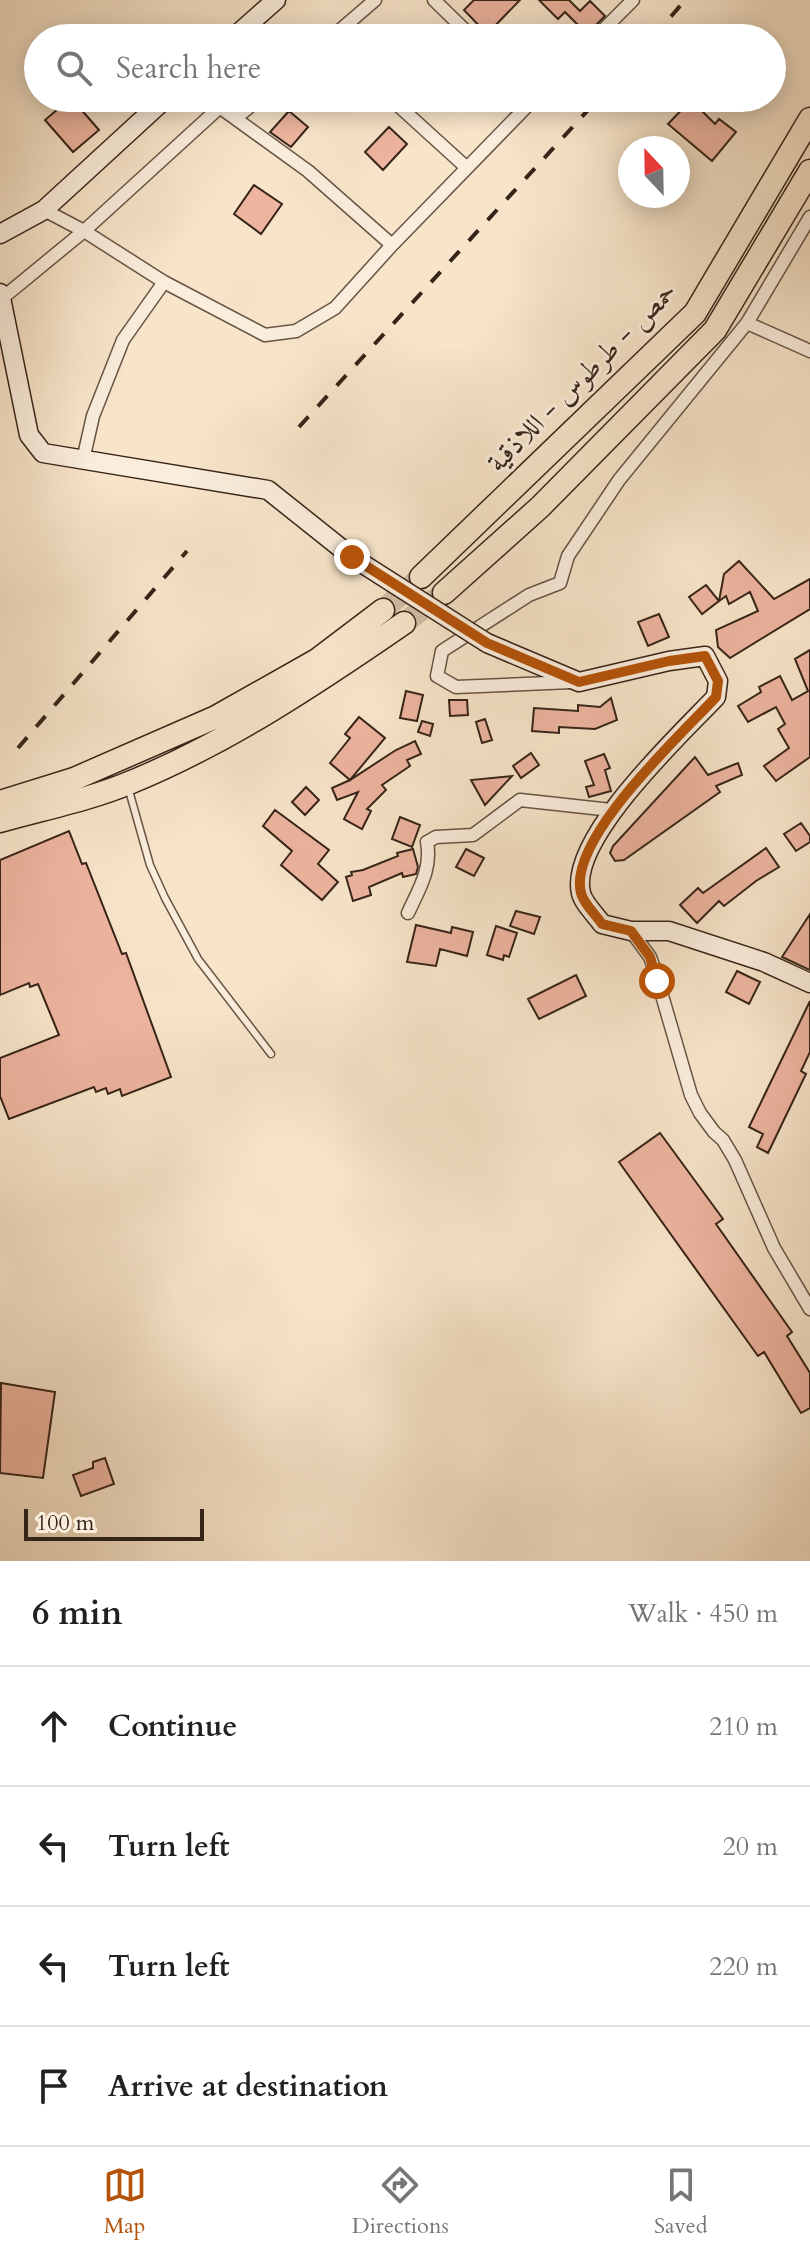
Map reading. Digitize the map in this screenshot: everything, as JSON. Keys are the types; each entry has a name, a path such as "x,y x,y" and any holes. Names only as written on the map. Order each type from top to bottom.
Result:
{"highway":[{"name":"حمص - طرطوس - اللاذقية","path":"421,577 695,313 810,119"},
{"path":"444,593 540,507 715,330 810,171"},
{"path":"0,802 74,779 216,717 317,660 383,610"},
{"path":"0,821 127,784 196,751 313,686 404,623"}],"main road":[{"path":"249,24 276,0"},
{"path":"0,234 44,210 151,112"},
{"path":"0,297 29,435 43,453 268,490 352,557 487,643 579,682 705,656 718,681 716,697 611,810 581,866 581,894 602,924 631,931 669,931 764,962 810,983"}],"street":[{"path":"347,24 375,0"},
{"path":"434,0 459,24"},
{"path":"609,24 633,0"},
{"path":"0,297 84,231 215,112"},
{"path":"227,112 308,171 392,245"},
{"path":"236,118 243,112"},
{"path":"405,112 467,168"},
{"path":"44,210 84,231 164,282 265,335 296,331 335,308 521,112"},
{"path":"579,682 456,687 437,676 442,651 529,595 560,583 568,556 619,480 747,323 810,217"},
{"path":"83,460 93,416 123,340 164,282"},
{"path":"747,323 810,351"},
{"path":"408,913 425,877 430,858 427,842 436,837 473,835 520,800 611,810"},
{"path":"631,931 650,957 691,1095 700,1113 735,1160 774,1248 810,1309"}],"lane":[{"path":"127,784 150,865 165,898 198,959 271,1054"}],"building":[{"path":"474,0 520,0 497,24 477,24 464,10"},
{"path":"539,0 569,0 580,11 590,1 605,16 597,24 577,24 565,12 558,19"},
{"path":"54,112 83,112 99,130 73,152 45,120"},
{"path":"288,112 308,127 291,147 270,132"},
{"path":"680,112 703,112 715,124 719,119 736,132 712,161 690,142 690,136 682,136 668,124"},
{"path":"389,127 407,144 383,170 365,152"},
{"path":"254,185 282,204 261,234 234,214"},
{"path":"739,561 774,599 810,579 810,609 730,658 718,647 716,630 758,611 750,592 729,604 726,596 719,601 724,574"},
{"path":"706,585 719,601 702,614 689,597"},
{"path":"659,614 669,637 648,646 638,622"},
{"path":"810,650 810,757 776,781 764,766 789,748 778,729 785,724 776,707 748,722 738,706 761,692 759,687 780,676 792,700 808,691 795,659"},
{"path":"406,691 423,695 417,721 400,718"},
{"path":"611,698 617,720 595,729 559,727 559,733 532,731 534,708 578,711 578,705 600,707"},
{"path":"449,700 467,700 468,715 450,716"},
{"path":"359,717 385,738 350,780 330,763 350,738 345,734"},
{"path":"485,719 492,740 482,743 476,722"},
{"path":"422,721 433,724 430,736 418,732"},
{"path":"415,741 421,754 407,760 410,766 382,785 386,790 367,809 371,811 362,829 344,819 358,792 337,800 332,788"},
{"path":"531,753 539,765 521,778 513,766"},
{"path":"604,754 610,768 605,770 611,791 589,797 586,787 594,785 585,761"},
{"path":"695,757 708,775 738,763 742,775 716,786 720,792 624,860 615,861 610,853 613,846"},
{"path":"512,776 485,805 471,780"},
{"path":"306,787 319,800 305,815 292,802"},
{"path":"275,810 329,850 318,864 338,882 322,900 281,865 292,851 263,826"},
{"path":"400,817 420,825 412,847 392,839"},
{"path":"801,823 810,836 810,842 796,851 784,834"},
{"path":"69,831 82,864 86,863 122,954 126,953 171,1077 122,1096 120,1089 108,1094 106,1088 96,1092 94,1087 9,1119 0,1096 0,1058 59,1035 38,984 30,987 29,983 0,995 0,860"},
{"path":"766,848 779,867 724,906 719,901 697,923 680,905 698,888 703,893"},
{"path":"413,849 418,867 416,874 403,877 402,873 369,887 371,895 353,901 346,877 352,875 351,872"},
{"path":"466,849 484,858 474,876 456,867"},
{"path":"516,911 540,917 534,934 510,926"},
{"path":"810,914 810,970 782,957"},
{"path":"416,925 451,933 452,927 473,932 467,956 440,949 436,966 407,962"},
{"path":"496,926 517,933 509,957 504,955 503,960 487,955"},
{"path":"737,971 760,982 749,1004 726,992"},
{"path":"576,975 586,996 539,1019 528,999"},
{"path":"810,1001 810,1052 801,1071 806,1074 768,1153 757,1147 763,1134 749,1127"},
{"path":"660,1133 723,1219 716,1224 792,1332 787,1336 810,1373 810,1408 801,1413 764,1352 758,1356 619,1162"},
{"path":"1,1383 55,1392 43,1478 0,1473"},
{"path":"105,1458 114,1484 81,1496 73,1475 93,1468 93,1462"}],"tunnel":[{"path":"383,610 421,577"},
{"path":"404,623 444,593"}],"railway":[{"path":"665,24 685,0"},
{"path":"299,427 586,112"},
{"path":"18,748 187,551"}],"route":[{"path":"352,557 487,643 579,682 705,656 718,681 716,697 611,810 581,866 581,894 602,924 631,931 650,957 657,981"}]}
